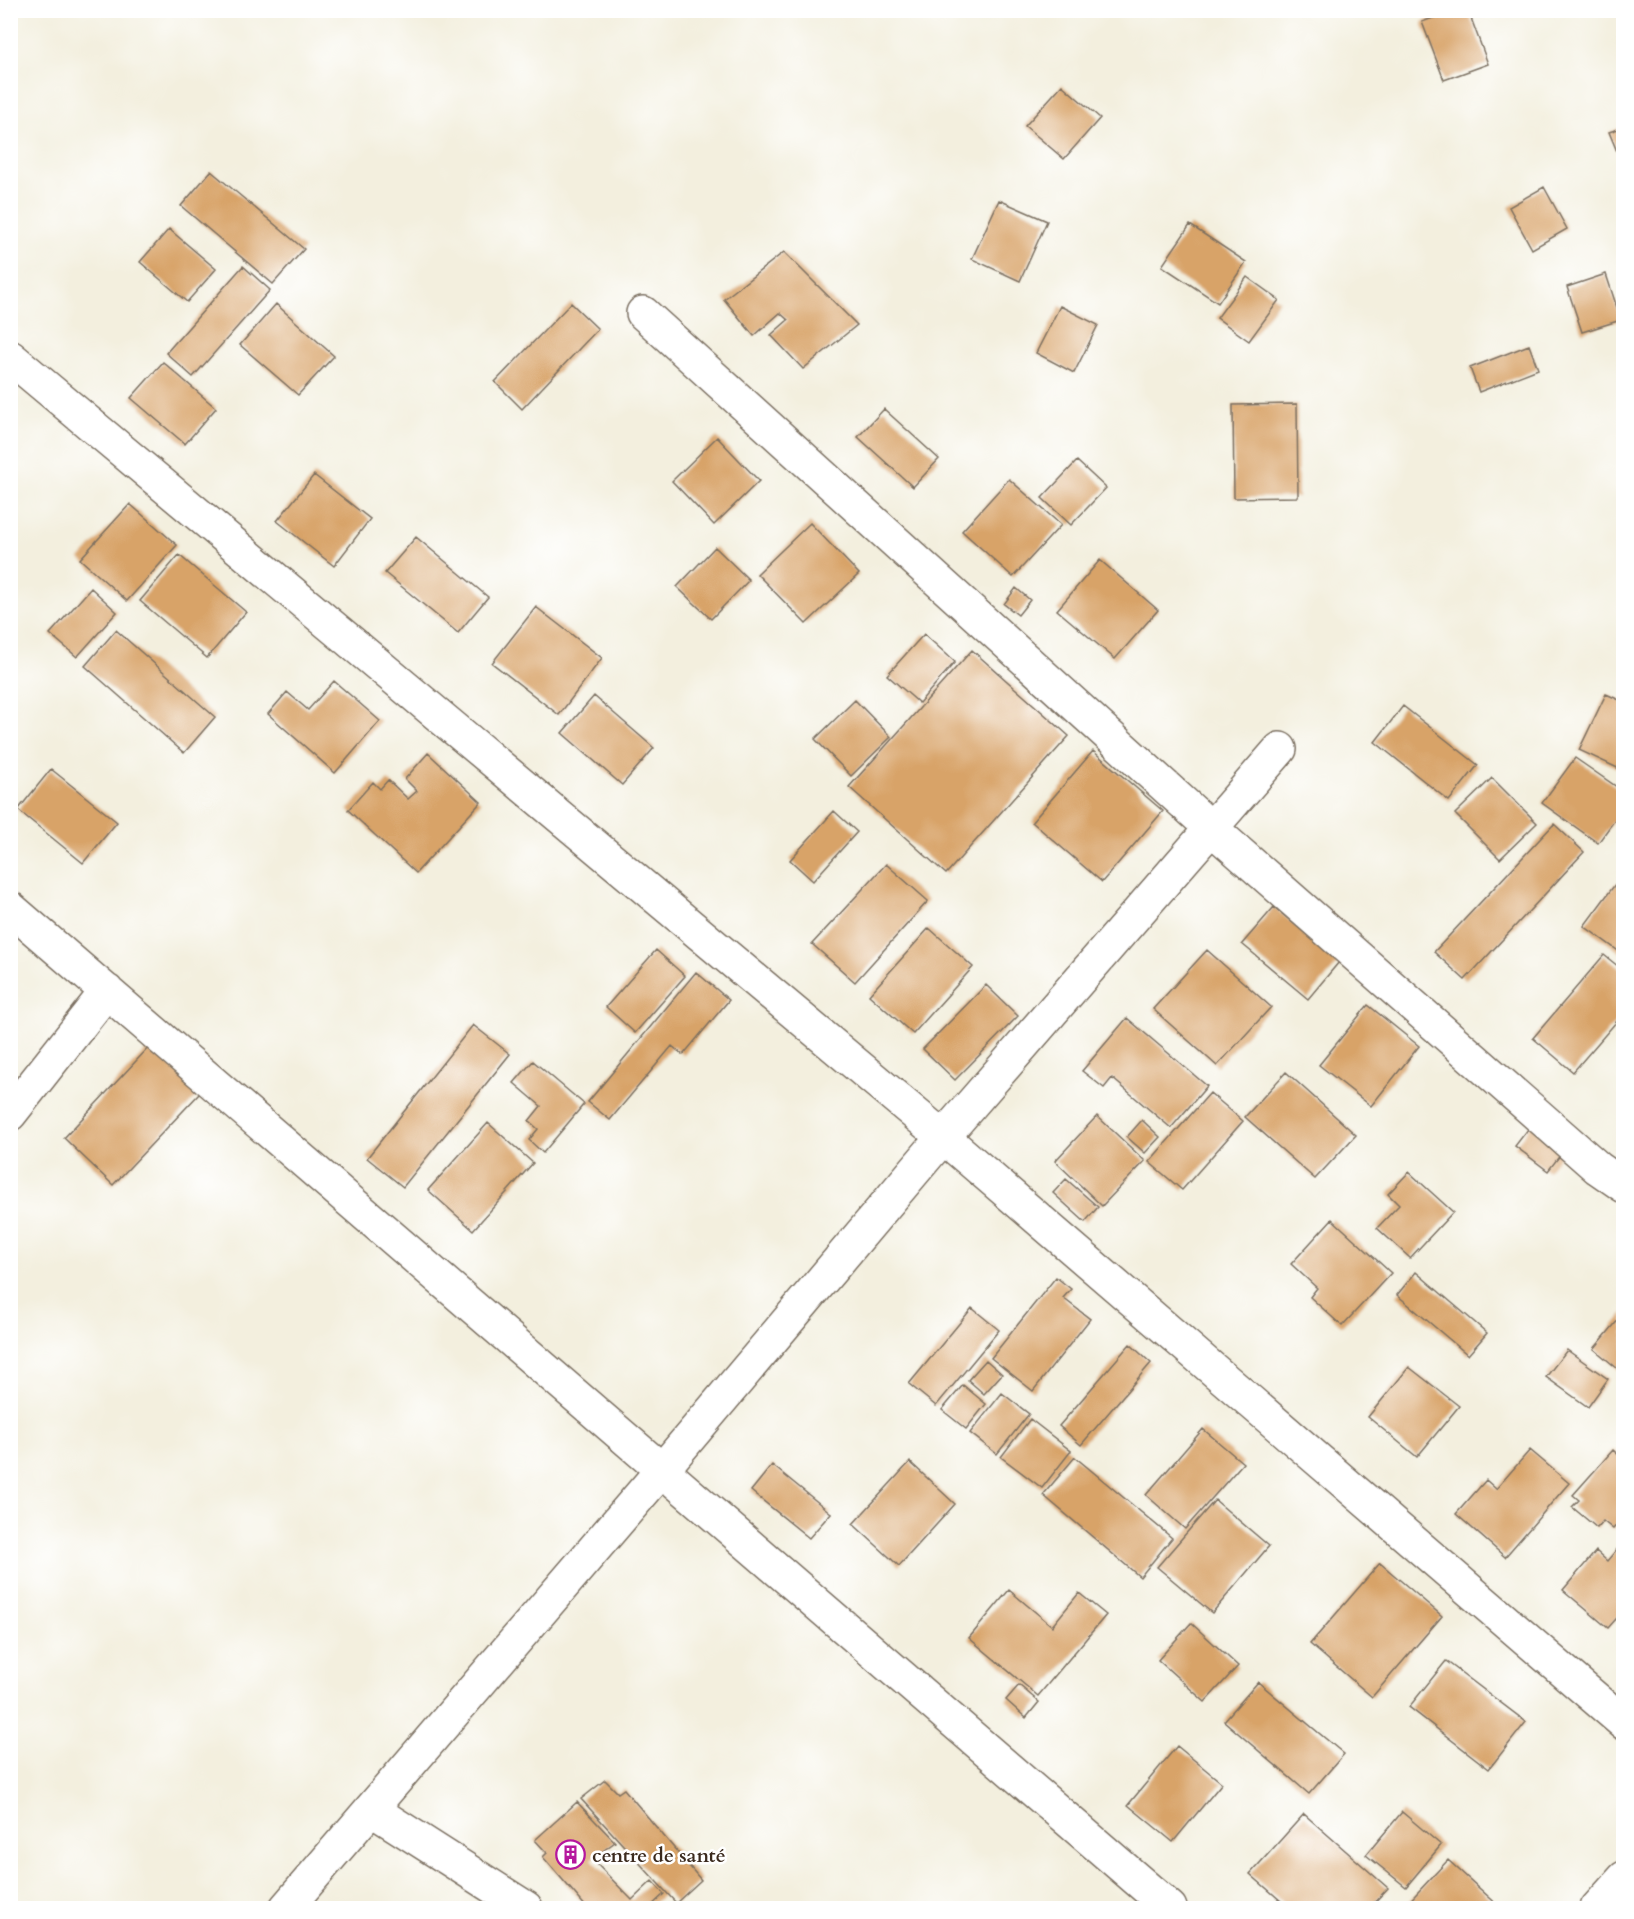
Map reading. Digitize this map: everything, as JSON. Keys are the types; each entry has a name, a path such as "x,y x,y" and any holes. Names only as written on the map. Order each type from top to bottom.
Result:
{"street":[{"path":"643,313 1211,828 1589,1160 1623,1186"},
{"path":"10,357 943,1137 1623,1723"},
{"path":"286,1908 662,1470 943,1137 1281,749"},
{"path":"10,908 1170,1908"},
{"path":"10,1114 107,991"},
{"path":"371,1809 526,1908"},
{"path":"1597,1908 1623,1878"}],"building":[{"path":"1455,10 1468,10 1488,64 1444,80 1422,22"},
{"path":"1062,85 1100,118 1064,159 1025,126"},
{"path":"1624,127 1624,166 1623,166 1609,132"},
{"path":"211,171 304,249 273,284 181,206"},
{"path":"1544,187 1567,229 1532,249 1509,207"},
{"path":"999,200 1047,221 1020,281 972,259"},
{"path":"1190,225 1246,262 1218,303 1162,266"},
{"path":"169,229 216,269 187,302 140,262"},
{"path":"784,252 857,325 803,369 771,335 788,320 780,313 754,336 724,299"},
{"path":"243,266 270,290 193,377 166,353"},
{"path":"1606,274 1621,320 1582,332 1567,287"},
{"path":"1247,277 1279,300 1249,341 1217,318"},
{"path":"571,303 598,329 522,409 495,382"},
{"path":"276,304 334,356 298,395 240,345"},
{"path":"1060,306 1098,325 1074,373 1036,353"},
{"path":"1529,345 1538,369 1479,392 1470,368"},
{"path":"163,362 216,408 185,444 131,398"},
{"path":"1297,404 1298,497 1234,498 1233,405"},
{"path":"884,409 939,459 913,487 858,437"},
{"path":"717,437 759,481 714,525 672,481"},
{"path":"1077,461 1106,488 1071,525 1042,498"},
{"path":"314,475 370,519 334,566 277,521"},
{"path":"1009,479 1061,525 1013,577 962,531"},
{"path":"130,504 177,545 127,601 80,559"},
{"path":"810,523 859,574 806,624 757,574"},
{"path":"416,537 488,597 458,633 385,573"},
{"path":"715,547 749,580 711,619 677,587"},
{"path":"179,555 246,612 207,658 140,601"},
{"path":"1100,560 1158,610 1115,659 1057,610"},
{"path":"91,588 117,612 77,657 50,634"},
{"path":"1016,588 1030,600 1018,615 1004,604"},
{"path":"536,607 602,658 559,715 492,663"},
{"path":"116,630 215,717 184,753 85,666"},
{"path":"924,634 955,662 919,703 887,675"},
{"path":"972,650 1069,736 946,874 849,787"},
{"path":"334,681 380,721 335,773 268,714 287,692 308,710"},
{"path":"1606,694 1624,702 1624,771 1579,750"},
{"path":"594,696 654,748 622,785 562,733"},
{"path":"855,700 891,737 851,776 815,739"},
{"path":"1403,706 1478,765 1449,801 1375,742"},
{"path":"1093,751 1163,811 1102,882 1032,822"},
{"path":"428,753 481,802 416,873 348,810 373,782 380,789 388,780 408,799 417,791 405,779"},
{"path":"1575,758 1624,792 1624,807 1598,843 1542,803"},
{"path":"51,769 117,822 83,863 18,810"},
{"path":"1492,778 1537,823 1500,859 1455,814"},
{"path":"834,811 857,832 813,881 790,860"},
{"path":"1554,824 1584,852 1465,980 1434,952"},
{"path":"886,864 928,901 855,982 812,944"},
{"path":"1616,883 1624,889 1624,955 1584,926"},
{"path":"1274,907 1339,962 1308,999 1242,944"},
{"path":"929,928 973,967 913,1034 869,995"},
{"path":"656,950 685,976 635,1033 606,1007"},
{"path":"1207,950 1271,1007 1217,1066 1153,1009"},
{"path":"1604,955 1624,971 1624,1013 1573,1072 1533,1038"},
{"path":"696,972 729,1000 683,1055 672,1046 610,1120 588,1102"},
{"path":"986,985 1018,1016 955,1080 923,1049"},
{"path":"1368,1005 1419,1046 1371,1106 1319,1065"},
{"path":"1127,1018 1207,1086 1171,1128 1112,1078 1104,1088 1082,1071"},
{"path":"473,1025 510,1054 403,1187 367,1158"},
{"path":"150,1046 200,1093 113,1185 64,1138"},
{"path":"533,1061 584,1104 543,1153 529,1140 538,1129 529,1121 541,1106 514,1083"},
{"path":"1286,1072 1356,1135 1315,1179 1245,1117"},
{"path":"1210,1093 1243,1121 1182,1190 1149,1162"},
{"path":"1097,1116 1145,1161 1102,1206 1055,1161"},
{"path":"1142,1120 1160,1137 1145,1153 1127,1137"},
{"path":"488,1123 533,1163 473,1230 428,1190"},
{"path":"1532,1124 1565,1149 1548,1171 1515,1146"},
{"path":"1409,1172 1453,1212 1410,1258 1377,1228 1399,1205 1388,1194"},
{"path":"1066,1179 1098,1207 1085,1222 1053,1193"},
{"path":"1332,1219 1391,1273 1342,1326 1310,1297 1317,1288 1291,1264"},
{"path":"1416,1272 1487,1333 1468,1355 1397,1295"},
{"path":"1056,1277 1071,1289 1063,1298 1090,1319 1033,1391 991,1358"},
{"path":"972,1308 999,1330 936,1406 909,1384"},
{"path":"1624,1313 1624,1374 1594,1349"},
{"path":"1130,1344 1151,1363 1081,1445 1059,1426"},
{"path":"1567,1350 1608,1379 1588,1407 1546,1377"},
{"path":"986,1360 1002,1374 984,1394 968,1380"},
{"path":"1409,1367 1459,1406 1417,1457 1368,1417"},
{"path":"963,1385 986,1404 966,1429 942,1410"},
{"path":"1002,1393 1029,1414 997,1454 970,1433"},
{"path":"1030,1419 1071,1451 1042,1488 1001,1457"},
{"path":"1203,1429 1243,1463 1185,1529 1146,1495"},
{"path":"1530,1450 1569,1483 1505,1557 1456,1514 1486,1480 1496,1489"},
{"path":"1613,1450 1624,1460 1624,1517 1613,1529 1603,1521 1597,1528 1572,1507 1579,1500 1573,1495"},
{"path":"1075,1457 1172,1538 1140,1577 1043,1495"},
{"path":"910,1462 955,1504 899,1566 853,1524"},
{"path":"772,1465 831,1513 809,1538 751,1491"},
{"path":"1215,1500 1269,1546 1212,1613 1157,1567"},
{"path":"1624,1541 1624,1610 1608,1628 1563,1590 1596,1551 1607,1561"},
{"path":"1380,1563 1442,1616 1372,1697 1310,1644"},
{"path":"1009,1590 1052,1626 1079,1593 1106,1615 1038,1696 969,1638"},
{"path":"1191,1623 1238,1666 1205,1702 1158,1660"},
{"path":"1446,1661 1526,1722 1489,1769 1409,1707"},
{"path":"1258,1682 1344,1754 1309,1794 1224,1721"},
{"path":"1019,1685 1039,1702 1026,1718 1006,1700"},
{"path":"1177,1746 1222,1783 1173,1842 1128,1805"},
{"path":"605,1780 618,1793 624,1789 701,1880 676,1903 581,1799"},
{"name":"centre de santé","path":"577,1802 615,1842 592,1859 632,1900 652,1881 664,1894 649,1908 587,1908 543,1857 547,1853 535,1840"},
{"path":"1402,1812 1441,1845 1406,1887 1366,1855"},
{"path":"1304,1814 1388,1888 1369,1908 1289,1908 1250,1874"},
{"path":"1448,1860 1501,1908 1403,1908"}],"place":[{"name":"centre de santé","path":"571,1855"}]}
